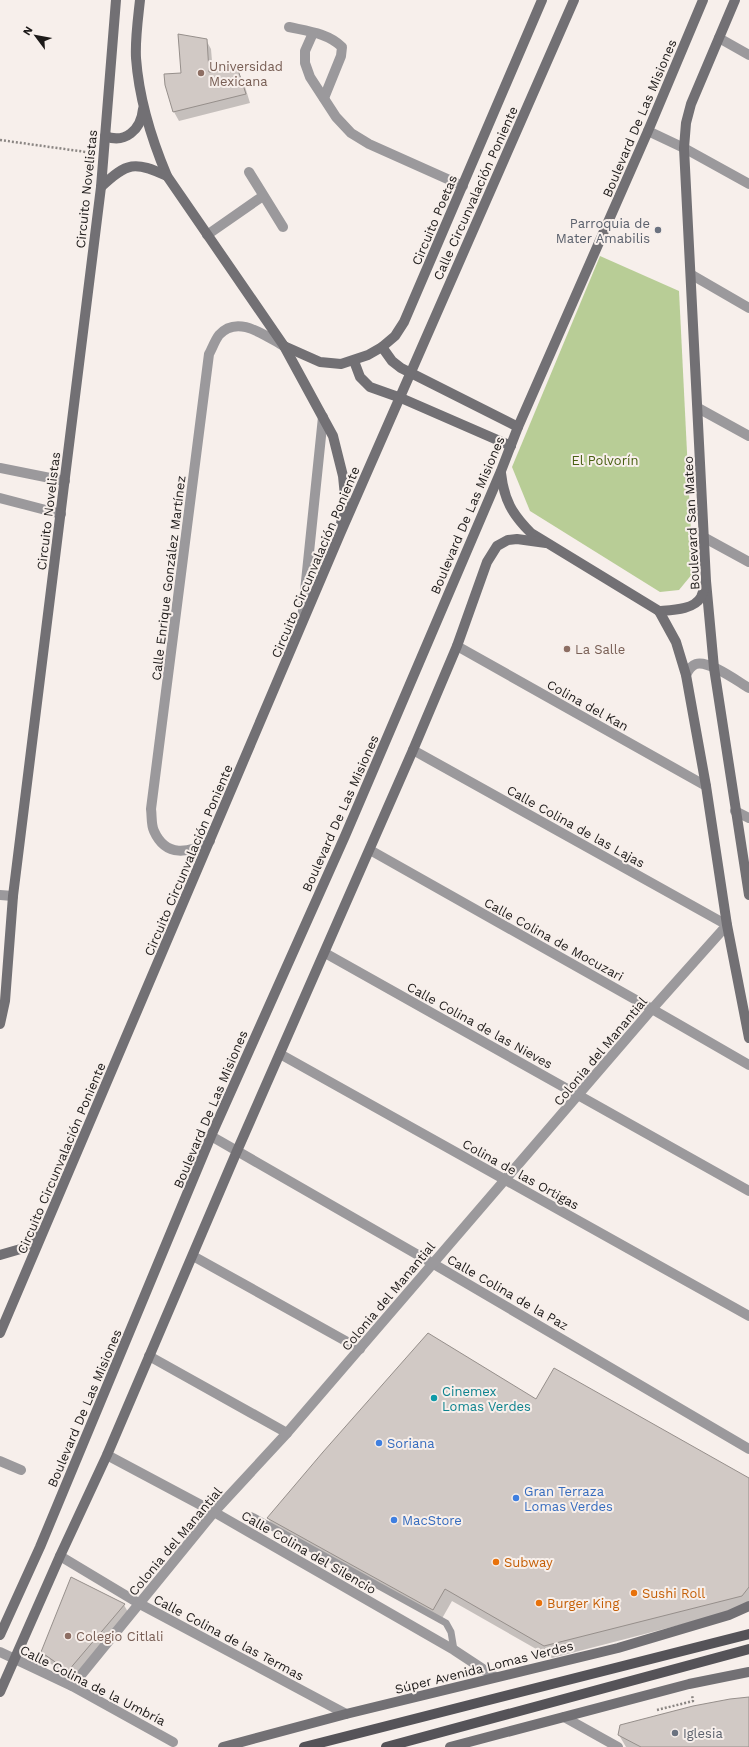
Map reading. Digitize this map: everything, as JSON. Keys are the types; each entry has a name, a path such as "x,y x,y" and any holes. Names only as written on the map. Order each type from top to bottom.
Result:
{"main road":[{"name":"Circuito Novelistas","path":"0,1024 5,1001 13,896 101,187 116,0"},
{"path":"140,0 137,26 136,58 144,107 154,144 167,176 284,346 333,436 343,476 345,496 340,534"},
{"name":"Circuito Poetas","path":"284,346 320,362 340,364 354,361 368,355 382,347 395,336 404,322 542,0"},
{"name":"Calle Circunvalación Poniente","path":"401,398 410,373 574,0"},
{"name":"Boulevard De Las Misiones","path":"0,1636 43,1540 211,1136 345,836 501,471 518,427 648,131 703,0"},
{"path":"684,148 686,123 691,104 735,0"},
{"path":"105,136 117,139 125,138 131,134 140,122 144,107"},
{"name":"Boulevard San Mateo","path":"684,148 692,275 706,581 714,668 749,895"},
{"path":"101,187 122,169 136,166 148,167 167,176"},
{"path":"382,347 392,361 410,373 518,427"},
{"path":"354,361 360,377 370,387 401,398 511,446"},
{"name":"Circuito Circunvalación Poniente","path":"0,1333 340,534 401,398"},
{"path":"501,471 503,489 509,505 519,520 531,533 659,611 676,642 686,676 706,786 727,925 749,1038"},
{"path":"0,1692 60,1556 107,1455 192,1256 458,646 487,562 497,546 508,540 546,543"},
{"path":"659,611 683,608 692,604 700,598 706,581"},
{"path":"0,1255 24,1248 46,1227"},
{"name":"Súper Avenida Lomas Verdes","path":"223,1747 346,1714 618,1648 729,1615 749,1606"},
{"path":"729,1615 749,1612"},
{"path":"304,1747 749,1634"},
{"path":"386,1747 749,1649"},
{"path":"450,1747 689,1684 749,1672"}],"street":[{"path":"289,27 313,32 335,40 342,47 341,56 324,98"},
{"path":"313,32 305,51 305,63 310,77 336,117 351,133 369,144 463,186"},
{"path":"719,38 749,55"},
{"path":"648,131 684,148 749,184"},
{"path":"249,172 283,227"},
{"path":"207,235 263,196"},
{"path":"692,275 749,308"},
{"name":"Calle Enrique González Martínez","path":"210,841 196,849 184,852 170,849 161,842 153,830 151,809 209,354 219,335 234,326 250,327 284,346"},
{"path":"698,408 749,436"},
{"path":"302,624 323,417"},
{"path":"0,468 65,481"},
{"path":"0,498 61,514"},
{"path":"705,538 749,562"},
{"name":"Colina del Kan","path":"458,646 706,786"},
{"path":"686,676 691,667 696,664 704,664 749,688"},
{"name":"Calle Colina de las Lajas","path":"413,750 727,925"},
{"path":"735,811 749,818"},
{"name":"Calle Colina de Mocuzari","path":"370,850 749,1065"},
{"path":"0,895 13,896"},
{"name":"Colonia del Manantial","path":"72,1686 214,1512 287,1433 432,1263 579,1096 652,1009 727,925"},
{"name":"Calle Colina de las Nieves","path":"325,953 749,1191"},
{"name":"Colina de las Ortigas","path":"280,1054 749,1316"},
{"name":"Calle Colina de la Paz","path":"211,1136 432,1263 749,1449"},
{"path":"192,1256 360,1349"},
{"path":"149,1356 287,1433"},
{"name":"Calle Colina del Silencio","path":"107,1455 214,1512 454,1650 495,1678"},
{"path":"0,1461 21,1470"},
{"name":"Calle Colina de las Termas","path":"60,1556 140,1604 346,1714"},
{"name":"Calle Colina de la Umbría","path":"0,1652 72,1686 173,1742"},
{"path":"564,1717 618,1747"}],"lane":[{"path":"252,1516 446,1623 451,1632 454,1650"}],"path":[{"path":"0,140 103,154"},
{"path":"657,1710 693,1701"}],"green space":[{"name":"El Polvorín","path":"600,256 679,291 693,573 679,590 660,592 530,511 512,467"}],"building":[{"name":"Universidad Mexicana","path":"178,34 207,39 209,72 238,70 246,94 173,112 165,85 164,74 181,73"},
{"name":"Gran Terraza Lomas Verdes","path":"428,1333 536,1399 554,1368 749,1478 749,1587 742,1596 544,1646 445,1589 433,1610 267,1518"},
{"name":"Colegio Citlali","path":"71,1577 125,1604 68,1671 41,1652"},
{"path":"749,1697 749,1747 641,1747 618,1735 620,1725 693,1706"}],"place":[{"name":"Universidad Mexicana","path":"201,73"},
{"name":"Parroquia de Mater Amabilis","path":"658,230"},
{"name":"La Salle","path":"567,649"},
{"name":"Cinemex Lomas Verdes","path":"434,1398"},
{"name":"Soriana","path":"379,1443"},
{"name":"Gran Terraza Lomas Verdes","path":"516,1498"},
{"name":"MacStore","path":"394,1520"},
{"name":"Subway","path":"496,1562"},
{"name":"Sushi Roll","path":"634,1593"},
{"name":"Burger King","path":"539,1603"},
{"name":"Colegio Citlali","path":"68,1636"},
{"name":"Iglesia","path":"675,1733"}]}
